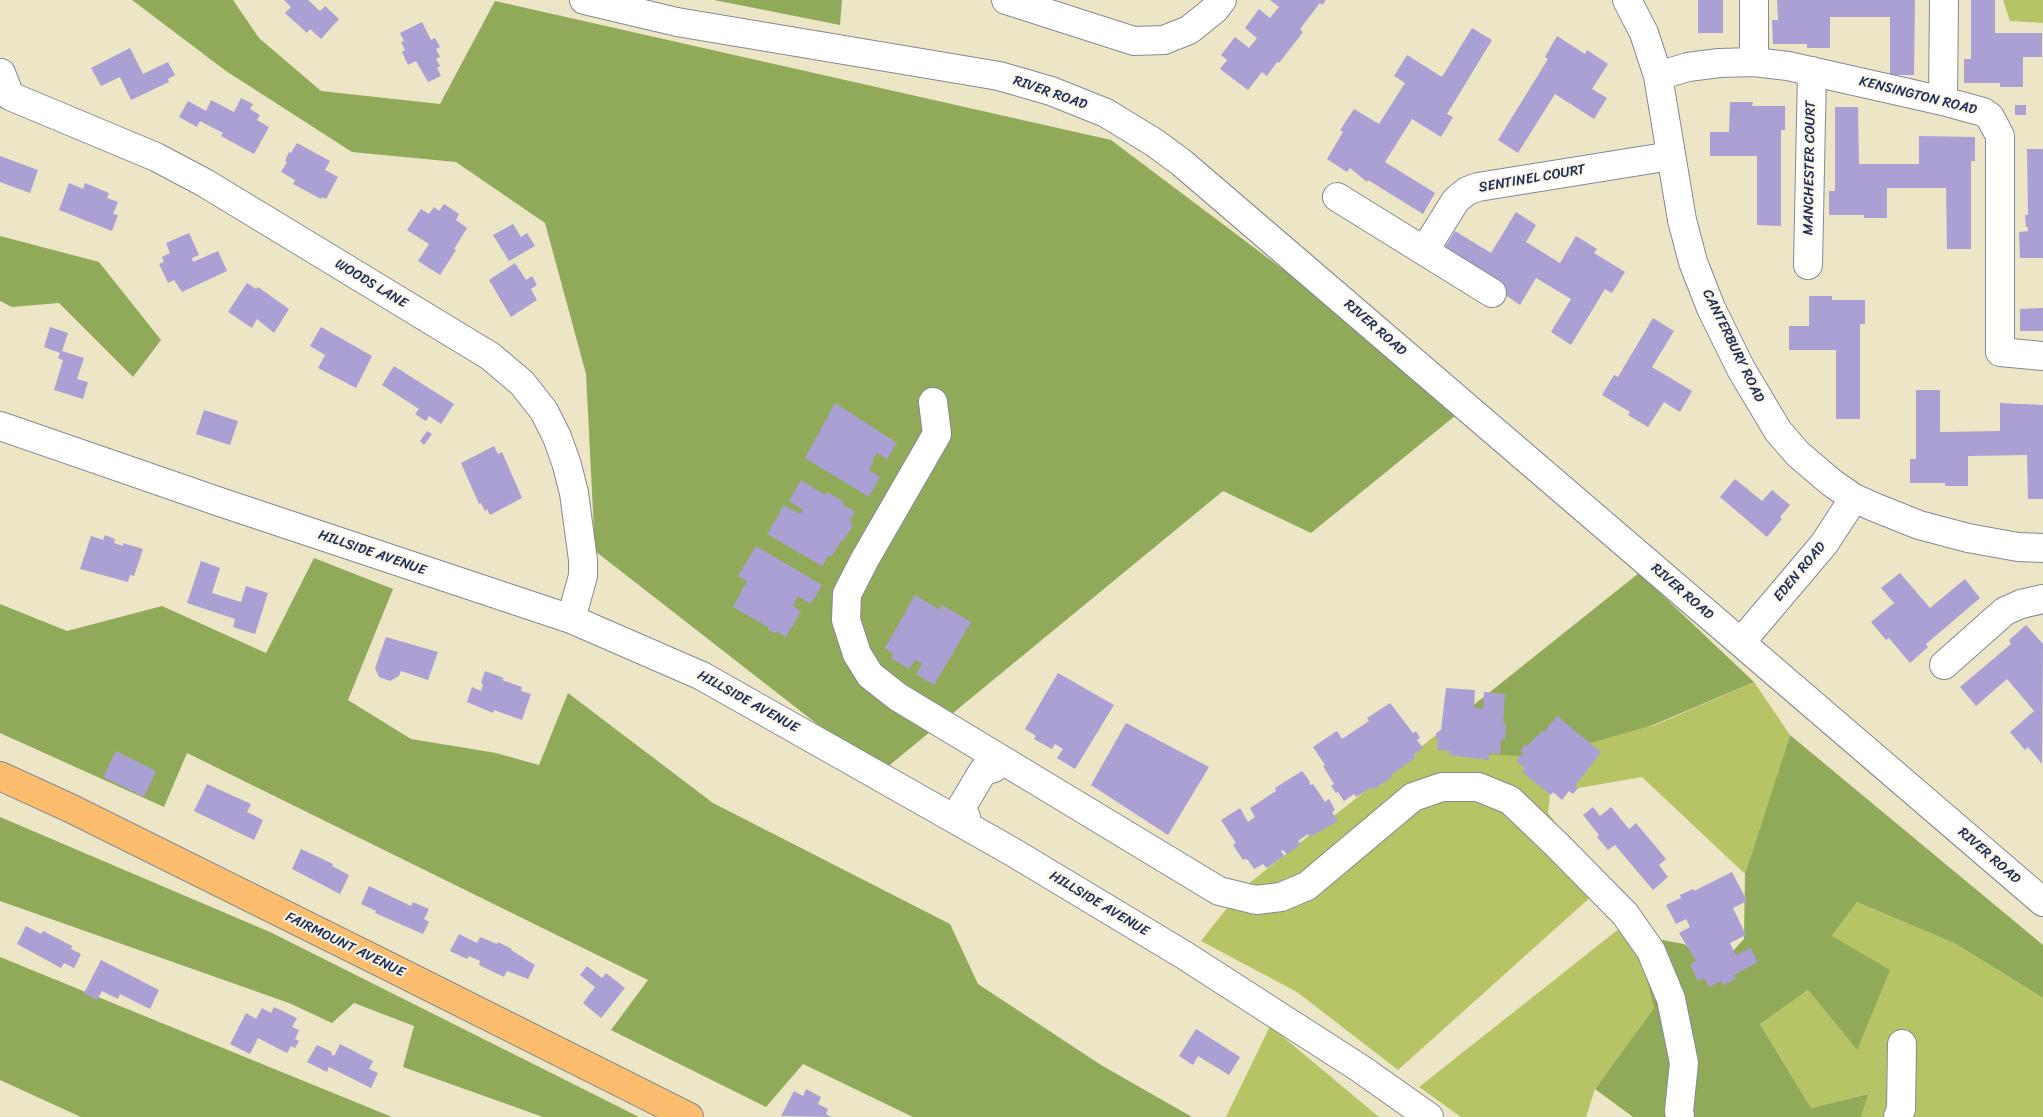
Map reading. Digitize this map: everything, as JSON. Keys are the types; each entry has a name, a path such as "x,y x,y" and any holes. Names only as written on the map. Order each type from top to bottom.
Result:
{"main road":[{"name":"FAIRMOUNT AVENUE","path":"0,776 70,808 689,1117"}],"street":[{"name":"RIVER ROAD","path":"584,0 676,22 999,76 1051,91 1106,113 1155,143 1182,163 2043,902"},
{"path":"1006,0 1134,42 1164,40 1189,30 1210,14 1222,0"},
{"name":"CANTERBURY ROAD","path":"1627,0 1644,33 1658,76 1682,220 1693,262 1711,308 1740,369 1778,431 1798,454 1832,484 1854,498 1919,525 1968,538 2018,547 2043,548"},
{"path":"1754,0 1754,62"},
{"path":"1943,101 1944,0"},
{"name":"KENSINGTON ROAD","path":"1658,76 1688,67 1719,62 1754,62 1812,71 1943,101 1983,112 1990,117 2000,136 2000,352 2043,356"},
{"name":"MANCHESTER COURT","path":"1808,265 1812,71"},
{"name":"WOODS LANE","path":"1,73 10,96 156,157 205,183 490,356 522,383 544,411 557,437 574,493 583,560 583,576 571,619"},
{"name":"SENTINEL COURT","path":"1424,251 1456,200 1472,189 1671,156"},
{"path":"1338,197 1492,293"},
{"path":"933,402 937,434 864,559 847,594 846,620 857,654 870,675 898,697 997,763 1219,891 1256,900 1281,897 1307,886 1413,797 1442,787 1478,787 1510,800 1625,914 1651,951 1671,999 1684,1063 1680,1117"},
{"name":"HILLSIDE AVENUE","path":"0,426 479,590 571,619 702,676 964,820 1184,956 1361,1069 1429,1117"},
{"name":"EDEN ROAD","path":"1741,642 1824,544 1854,498"},
{"path":"1944,665 2005,611 2021,604 2043,599"},
{"path":"964,820 978,816 998,781 997,763"},
{"path":"1898,1117 1901,1109 1902,1044"}],"green space":[{"path":"132,0 233,0 259,38 321,91 440,104 495,1 1111,140 1466,407 1311,533 1223,491 880,773 595,551 586,374 545,223 456,162 352,152 226,71"},
{"path":"714,0 842,0 840,25"},
{"path":"2003,0 2043,0 2043,23 2010,21"},
{"path":"0,236 99,262 161,340 133,377 59,303 12,307 0,301"},
{"path":"314,558 393,589 348,700 411,739 496,753 539,765 568,693 713,803 950,924 978,984 1101,1065 1192,1117 913,1117 803,1064 766,1107 611,1030 648,980 187,753 164,807 0,733 0,604 67,631 162,606 266,653"},
{"path":"1639,573 1754,682 1653,725 1542,757 1481,754 1441,731"},
{"path":"1754,682 1790,735 1745,874 1642,777 1550,793 1548,813 1604,885 1398,1070 1297,992 1201,941 1243,888 1441,731 1653,726"},
{"path":"1790,735 2043,945 2043,998 1956,944 1857,902 1832,936 1890,970 1857,1050 1808,990 1760,1024 1811,1108 1868,1094 1861,1117 1633,1117 1595,1089 1654,1008 1635,935 1684,944 1720,965 1744,939 1745,874"},
{"path":"0,817 270,932 639,1117 543,1117 403,1067 414,1026 354,1003 332,1023 289,1003 0,901"},
{"path":"1857,902 1956,944 2043,998 2043,1117 1861,1117 1867,1094 1811,1108 1760,1024 1808,990 1857,1050 1832,936"},
{"path":"1620,928 1635,935 1654,1008 1595,1089 1586,1117 1461,1117 1419,1087"},
{"path":"0,957 392,1117 81,1117 0,1080"},
{"path":"1270,1026 1379,1117 1226,1117"}],"building":[{"path":"284,0 308,0 320,11 325,6 339,19 321,39 310,29 307,33 285,13 291,7"},
{"path":"1270,0 1326,0 1322,5 1320,3 1300,29 1303,32 1279,63 1277,62 1267,76 1262,72 1248,90 1220,69 1227,60 1221,55 1235,37 1249,48 1257,38 1245,28 1259,9 1270,18 1279,7"},
{"path":"1698,0 1723,0 1723,33 1698,33"},
{"path":"1777,0 1915,0 1914,75 1890,75 1890,17 1830,17 1830,48 1807,48 1807,44 1773,44 1772,20 1778,20"},
{"path":"1971,0 1995,0 1995,33 2042,33 2042,57 2023,57 2023,87 2000,87 2000,83 1964,83 1964,59 1971,59"},
{"path":"422,22 431,40 435,38 440,47 436,49 440,57 436,59 440,66 437,68 441,76 428,82 416,61 408,65 402,52 405,50 401,42 404,41 400,33"},
{"path":"1472,28 1492,40 1447,114 1453,117 1441,137 1412,119 1385,162 1435,193 1423,214 1368,180 1367,182 1350,168 1347,172 1327,159 1343,132 1340,130 1354,109 1379,124 1405,83 1394,76 1407,55 1442,77"},
{"path":"1557,36 1585,54 1587,50 1608,64 1592,89 1607,98 1594,119 1555,94 1518,153 1498,140 1548,59 1545,57"},
{"path":"130,48 143,74 168,62 175,75 168,79 169,82 131,100 120,77 101,86 91,68"},
{"path":"241,98 253,104 250,109 260,115 257,120 269,127 254,154 221,136 223,133 200,121 197,127 179,117 188,101 206,111 211,100 234,112"},
{"path":"1730,102 1753,102 1752,106 1785,106 1785,130 1781,130 1781,226 1757,225 1757,156 1710,156 1710,132 1729,132"},
{"path":"2015,105 2026,105 2026,115 2015,115"},
{"path":"1835,107 1858,107 1859,164 1919,164 1919,136 1975,137 1975,161 1971,161 1971,249 1947,249 1946,188 1887,188 1887,218 1864,218 1864,215 1829,215 1829,191 1835,191"},
{"path":"297,143 330,161 325,170 338,177 326,199 322,197 321,199 293,184 295,180 281,172 287,162 285,161 289,152 291,153"},
{"path":"2027,149 2043,149 2043,258 2020,258 2019,232 2028,231 2025,215 2028,215"},
{"path":"0,156 38,170 30,193 0,182"},
{"path":"69,183 83,189 85,183 109,193 107,198 118,202 113,214 118,215 112,231 59,210"},
{"path":"444,204 459,214 456,220 467,228 440,275 418,261 429,244 407,230 421,209 429,214 434,207 439,211"},
{"path":"1516,212 1536,225 1526,242 1560,263 1576,236 1597,249 1594,253 1625,272 1612,293 1605,289 1571,345 1551,332 1571,299 1536,278 1520,305 1442,252 1455,231 1491,253"},
{"path":"513,224 521,237 527,233 535,246 509,261 493,235"},
{"path":"189,233 199,255 192,258 193,262 218,251 227,271 182,292 174,280 168,283 159,264 164,262 162,257 170,253 166,243"},
{"path":"515,263 526,280 532,276 537,285 531,289 537,300 511,317 489,280"},
{"path":"247,283 256,289 258,287 289,309 274,333 257,319 252,328 228,312"},
{"path":"1809,296 1832,296 1832,300 1865,300 1865,324 1860,324 1860,419 1836,419 1836,350 1789,350 1789,326 1809,326"},
{"path":"2043,308 2043,331 2020,331 2020,309"},
{"path":"1653,318 1674,331 1652,367 1692,391 1680,412 1664,402 1648,427 1628,415 1630,412 1602,395 1614,375 1618,377"},
{"path":"50,327 68,333 62,351 84,358 77,379 88,382 83,399 54,390 63,360 58,358 60,353 44,347"},
{"path":"321,327 372,356 356,388 318,368 325,355 310,346"},
{"path":"394,366 454,404 441,424 429,416 426,421 415,414 419,409 382,385"},
{"path":"1916,390 1940,390 1940,432 2000,431 2000,403 2043,405 2043,499 2028,499 2027,455 1968,456 1968,486 1945,486 1945,483 1910,483 1910,459 1916,459"},
{"path":"835,403 897,443 887,459 877,453 872,460 874,461 869,470 880,477 869,497 805,458"},
{"path":"204,410 238,421 230,445 196,434"},
{"path":"427,431 432,434 424,445 420,441"},
{"path":"494,446 498,454 502,452 522,498 490,515 487,509 485,511 481,503 479,504 461,463"},
{"path":"1735,479 1762,501 1772,490 1790,505 1780,517 1782,519 1767,537 1720,497"},
{"path":"801,480 825,495 827,492 844,502 842,504 855,512 849,521 852,523 852,527 831,557 828,556 822,566 767,534 784,505 800,514 803,510 789,501"},
{"path":"105,535 115,539 114,543 123,546 123,543 143,549 134,576 130,575 128,582 80,569 91,536 103,540"},
{"path":"756,546 822,585 811,604 798,596 793,606 801,611 786,637 778,632 773,633 768,630 768,627 733,607 747,581 738,576"},
{"path":"201,561 220,568 212,593 241,602 246,586 268,593 255,634 233,627 235,619 187,603"},
{"path":"1900,573 1930,608 1965,579 1980,598 1926,644 1928,647 1910,663 1889,638 1886,640 1871,622 1894,603 1881,588"},
{"path":"915,595 940,610 942,605 971,622 934,685 916,674 922,664 915,660 909,669 891,658 893,654 885,648"},
{"path":"2026,625 2043,644 2042,764 2028,747 2025,750 2010,732 2034,711 2007,679 1976,706 1960,687 2011,644 2009,640"},
{"path":"386,637 438,652 428,680 401,671 399,676 390,681 379,677 375,668"},
{"path":"485,671 504,678 502,680 522,687 521,691 531,694 522,720 494,710 493,713 467,702 472,687 481,691 483,684 481,683"},
{"path":"1058,673 1114,705 1075,769 1057,758 1063,749 1055,744 1052,749 1034,739 1036,736 1025,729"},
{"path":"1446,688 1475,690 1474,708 1483,709 1484,692 1505,694 1503,723 1506,723 1505,740 1501,739 1500,754 1489,753 1489,760 1449,755 1450,751 1437,750 1438,739 1436,739 1436,733 1441,730"},
{"path":"1390,703 1413,733 1416,731 1420,738 1417,740 1423,748 1413,755 1415,758 1373,790 1372,787 1356,797 1354,794 1344,801 1331,786 1334,784 1323,766 1325,765 1313,747 1337,731 1342,739 1369,721 1367,718"},
{"path":"1557,716 1601,752 1575,786 1578,788 1573,794 1569,791 1562,800 1553,792 1551,795 1522,772 1525,768 1516,761 1523,753 1520,751 1525,745 1527,746 1542,731 1544,732"},
{"path":"1126,723 1209,767 1168,835 1091,785"},
{"path":"116,751 156,771 144,797 103,777"},
{"path":"1302,771 1309,780 1310,785 1313,784 1325,802 1329,799 1335,810 1332,812 1338,821 1310,837 1308,834 1298,841 1301,844 1287,854 1283,850 1281,851 1284,856 1267,868 1263,864 1254,869 1248,860 1243,860 1233,845 1236,843 1221,820 1240,808 1248,822 1255,817 1250,808 1276,791 1275,788"},
{"path":"207,784 251,804 247,812 263,820 254,840 194,811"},
{"path":"1593,807 1600,816 1611,807 1629,829 1636,823 1666,859 1659,865 1668,877 1653,890 1615,845 1608,850 1583,815"},
{"path":"301,849 333,864 332,866 349,875 340,894 292,869"},
{"path":"1732,872 1747,901 1733,908 1746,935 1730,943 1736,955 1750,948 1758,962 1734,975 1736,979 1723,985 1721,981 1709,987 1704,978 1698,981 1690,964 1696,961 1679,933 1690,927 1686,919 1676,924 1666,905 1681,898 1680,895 1693,889 1694,891"},
{"path":"369,886 411,906 413,902 429,909 424,919 429,922 423,934 375,913 376,911 361,904"},
{"path":"26,926 41,934 43,931 72,946 71,949 81,954 74,968 64,963 61,968 17,944"},
{"path":"459,934 477,943 480,937 497,944 498,942 512,949 535,965 528,979 507,971 504,977 479,965 480,961 469,956 467,959 450,951"},
{"path":"101,960 159,990 150,1009 120,994 118,999 102,991 97,1000 84,993"},
{"path":"587,966 602,978 606,973 625,988 601,1018 583,1003 595,987 580,975"},
{"path":"274,1007 297,1018 292,1027 299,1030 295,1039 299,1041 295,1048 291,1046 287,1053 258,1038 250,1054 230,1044 246,1013 256,1019 262,1008 271,1013"},
{"path":"1196,1029 1240,1057 1229,1075 1198,1056 1193,1065 1179,1056"},
{"path":"340,1044 373,1061 369,1069 378,1073 371,1088 329,1067 327,1072 307,1062 317,1045 332,1052 331,1054 334,1056"},
{"path":"806,1089 821,1097 818,1104 828,1109 826,1114 831,1117 781,1116 794,1091 803,1096"}]}
